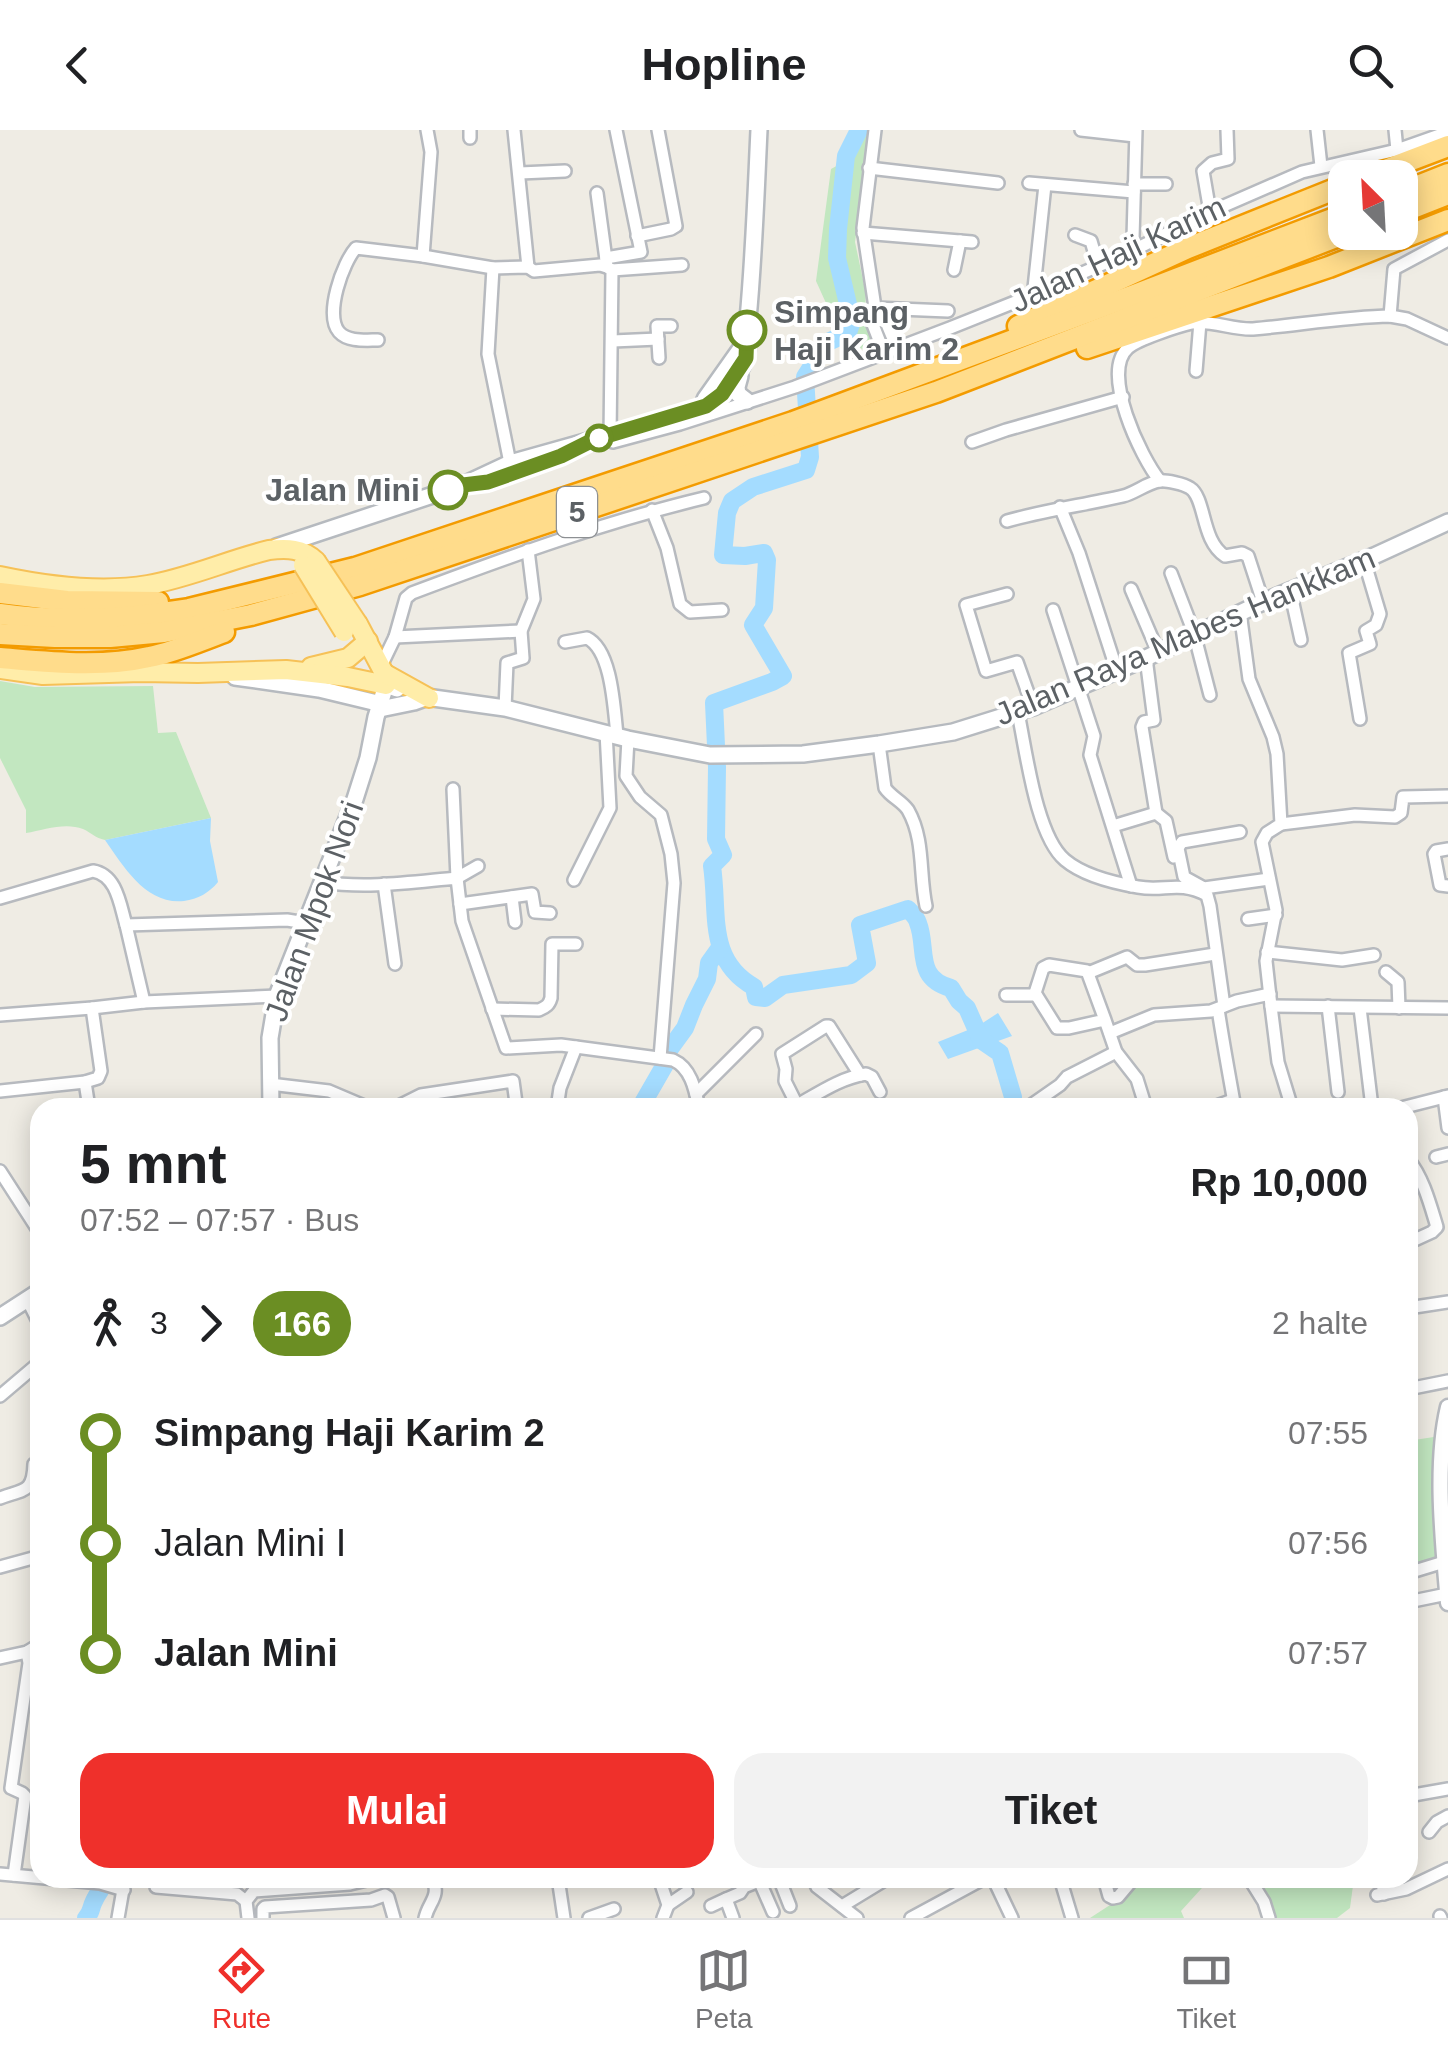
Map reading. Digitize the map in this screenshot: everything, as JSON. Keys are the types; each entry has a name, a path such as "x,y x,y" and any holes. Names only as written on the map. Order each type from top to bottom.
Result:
{"highway":[{"path":"1411,160 1448,146"},
{"path":"1418,186 1448,174"},
{"path":"899,384 1113,281 1328,192"},
{"path":"1418,206 1448,194"},
{"name":"5","path":"829,418 899,384 1328,220"},
{"path":"936,392 1014,372 1280,284 1448,220"},
{"name":"5","path":"0,634 54,637 164,632 251,615 402,572 829,418 936,392 1328,240"},
{"name":"5","path":"0,614 65,619 164,613 203,605 355,568 794,430"},
{"path":"0,593 67,601 203,605"},
{"path":"0,658 104,663 144,658 224,632 251,615"}],"main road":[{"path":"747,402 737,391 746,349 751,289 758,130"},
{"path":"0,576 69,588 135,586 269,550 463,485 488,482 519,464 593,440 689,417 746,349"},
{"path":"519,464 561,456 593,440"},
{"name":"Jalan Raya Mabes Hankkam","path":"427,698 505,708 715,755 803,754 953,732 1078,689 1240,612 1448,522"},
{"path":"308,559 320,537 336,527"},
{"path":"269,550 294,550 308,559 380,677"},
{"path":"0,669 43,675 286,670 338,662 362,646"},
{"path":"286,670 380,677 427,698"},
{"path":"198,674 319,689 376,709 427,698"},
{"name":"Jalan Mpok Nori","path":"271,1098 271,1025 277,996 355,799 368,758 380,677"},
{"path":"0,1317 30,1298"}],"street":[{"path":"422,256 432,152 428,130"},
{"path":"514,130 528,267"},
{"path":"609,265 640,253 616,130"},
{"path":"638,236 676,226 658,130"},
{"path":"874,130 863,234 876,311 884,317 890,351"},
{"path":"1080,130 1136,133 1133,238 1137,248"},
{"path":"1210,212 1204,172 1212,163 1228,159 1227,130"},
{"path":"1318,130 1321,166"},
{"path":"1395,130 1397,150"},
{"name":"Jalan Haji Karim","path":"561,456 795,388 1036,294 1273,183 1321,166 1397,150 1448,132"},
{"path":"869,168 998,183"},
{"path":"520,173 565,171"},
{"path":"1029,184 1134,188 1166,184"},
{"path":"1036,294 1045,185"},
{"path":"597,193 609,265 613,340 610,436"},
{"path":"863,234 966,241 954,270"},
{"path":"1075,235 1092,241 1098,265"},
{"path":"1390,316 1394,269 1448,240"},
{"path":"378,340 348,338 340,334 334,323 344,263 356,248 492,268 528,267 534,271 600,264 682,265"},
{"path":"492,268 488,354 519,464"},
{"path":"876,311 948,311"},
{"path":"1160,481 1142,454 1123,397 1118,368 1125,350 1132,345 1200,322 1247,329 1363,316 1408,319 1448,338"},
{"path":"1196,371 1200,322"},
{"path":"659,358 658,326 672,326"},
{"path":"613,340 658,339"},
{"path":"972,442 1123,397"},
{"path":"1007,521 1123,496 1160,481 1186,486 1193,491 1217,550 1225,556 1248,556 1263,602"},
{"path":"380,677 396,638 406,598 412,593 528,550 652,510 704,498"},
{"path":"1060,507 1117,670"},
{"path":"652,510 667,548 680,604 690,612 722,610"},
{"path":"505,708 506,663 523,658 522,631 534,599 528,550"},
{"path":"1360,719 1348,653 1370,644 1366,630 1376,625 1380,614 1364,560"},
{"path":"1171,573 1194,634 1210,696"},
{"path":"1132,590 1152,655 1154,720 1144,722 1142,727 1156,814 1166,821 1180,886"},
{"path":"1290,590 1301,640"},
{"path":"1007,594 966,605 986,670 1016,662 1037,804 1056,851 1080,870 1131,886 1180,886 1207,894 1233,1098"},
{"path":"1053,610 1094,739 1090,756 1131,886"},
{"path":"1240,612 1249,679 1277,754 1281,824"},
{"path":"396,638 522,631"},
{"path":"565,642 592,639 602,652 626,776 661,815 672,862 674,883 660,1058"},
{"path":"574,880 610,808 617,735"},
{"path":"879,744 885,788 906,806 916,831 926,906"},
{"path":"453,789 462,921 492,1008 501,1051 544,1045 673,1060 684,1065 696,1098"},
{"path":"1289,1098 1278,1062 1266,961 1276,915 1262,842 1266,833 1281,824 1356,815 1395,817 1401,813 1403,796 1448,796"},
{"path":"1113,826 1156,814"},
{"path":"1240,832 1182,842 1178,848 1184,877 1204,888 1269,879"},
{"path":"1448,849 1436,850 1434,854 1440,886 1448,886"},
{"path":"322,882 384,884 457,878 478,866"},
{"path":"0,898 80,873 101,872 113,884 144,1002"},
{"path":"384,884 395,964"},
{"path":"460,904 533,894 535,912 550,913"},
{"path":"512,897 515,922"},
{"path":"1248,918 1276,915"},
{"path":"126,925 306,922"},
{"path":"492,1008 544,1008 551,998 552,944 576,944"},
{"path":"1268,952 1342,960 1374,954"},
{"path":"1088,974 1127,956 1134,963 1145,965 1216,954"},
{"path":"1105,1020 1057,1028 1036,995 1036,985 1046,966 1087,971 1110,1033 1116,1052 1136,1079 1143,1098"},
{"path":"1386,972 1398,982 1399,1008"},
{"path":"1006,994 1036,995"},
{"path":"0,1015 144,1002 277,996"},
{"path":"1110,1033 1154,1015 1270,1000 1360,1008 1448,1008"},
{"path":"1328,1006 1338,1092"},
{"path":"0,1091 95,1080 101,1071 92,1008"},
{"path":"1360,1008 1371,1098"},
{"path":"792,1098 785,1082 782,1054 826,1026 830,1026 860,1074"},
{"path":"700,1098 756,1034"},
{"path":"558,1098 576,1048"},
{"path":"1041,1098 1067,1076 1116,1052"},
{"path":"810,1098 860,1074 872,1078 880,1092"},
{"path":"415,1098 513,1080 515,1098"},
{"path":"84,1082 86,1098"},
{"path":"270,1084 330,1091 346,1098"},
{"path":"1418,1104 1446,1097 1448,1128"},
{"path":"0,1170 30,1217"},
{"path":"1418,1176 1436,1227 1418,1239"},
{"path":"1418,1306 1448,1302"},
{"path":"0,1396 30,1370"},
{"path":"1418,1387 1448,1381"},
{"path":"1448,1407 1441,1505 1448,1603"},
{"path":"0,1498 30,1486"},
{"path":"0,1568 30,1559"},
{"path":"1418,1570 1444,1562"},
{"path":"1418,1600 1447,1594"},
{"path":"0,1658 30,1650"},
{"path":"14,1876 24,1796 11,1788 29,1662 27,1652"},
{"path":"1418,1794 1448,1789"},
{"path":"1429,1832 1448,1816"},
{"path":"1418,1885 1448,1869"},
{"path":"0,1874 30,1877"},
{"path":"118,1918 124,1888"},
{"path":"166,1888 250,1896 317,1888"},
{"path":"219,1888 219,1893"},
{"path":"248,1918 250,1888"},
{"path":"371,1918 372,1888"},
{"path":"426,1918 436,1888"},
{"path":"560,1888 564,1918"},
{"path":"662,1888 668,1905"},
{"path":"712,1906 740,1894 743,1888"},
{"path":"766,1888 773,1912"},
{"path":"783,1888 790,1906"},
{"path":"818,1888 857,1918"},
{"path":"842,1906 872,1888"},
{"path":"911,1918 967,1888"},
{"path":"998,1888 1012,1918"},
{"path":"1063,1888 1072,1918"},
{"path":"1107,1888 1113,1898 1126,1888"},
{"path":"1255,1888 1269,1918"},
{"path":"1381,1888 1381,1895 1406,1888"},
{"path":"663,1918 668,1905 687,1892"},
{"path":"263,1918 266,1907 371,1900 387,1895 394,1918"},
{"path":"726,1899 733,1918"},
{"path":"588,1918 614,1910"}],"green space":[{"path":"851,130 871,130 855,242 866,294 864,324 873,339 868,353 840,334 816,281 831,169 842,163"},
{"path":"0,681 35,687 153,686 158,733 176,732 211,818 105,840 69,826 26,833 26,810 0,758"},
{"path":"1440,1436 1437,1564 1418,1568 1418,1439"},
{"path":"1132,1888 1202,1888 1181,1911 1184,1918 1090,1918"},
{"path":"1260,1888 1353,1888 1350,1908 1337,1918 1269,1918"}],"water":[{"path":"211,818 210,841 218,882 189,900 170,901 147,891 105,840"},
{"path":"998,1013 1012,1036 948,1059 938,1042 978,1026"}],"waterway":[{"path":"859,130 846,156 838,229 837,258 852,321 848,333 820,349 805,377 810,457 806,470 753,487 732,501 727,513 723,555 764,553 767,560 764,608 753,625 783,676 714,703 716,839 723,855 712,866 718,934 728,963 754,987 756,997 765,998 783,985 851,975 867,963 860,925 908,909 921,933 927,970 939,983 951,988 967,1008 981,1040 1000,1053 1013,1098"},
{"path":"667,1057 685,1028 707,979 709,963 719,949"},
{"path":"646,1098 667,1061"},
{"path":"86,1918 102,1888"}],"bus line":[{"name":"166","path":"448,490 488,482 593,440 706,406 722,394 746,358 747,330"}],"place":[{"name":"Simpang Haji Karim 2","path":"747,330"},
{"name":"Jalan Mini","path":"448,490"}]}
